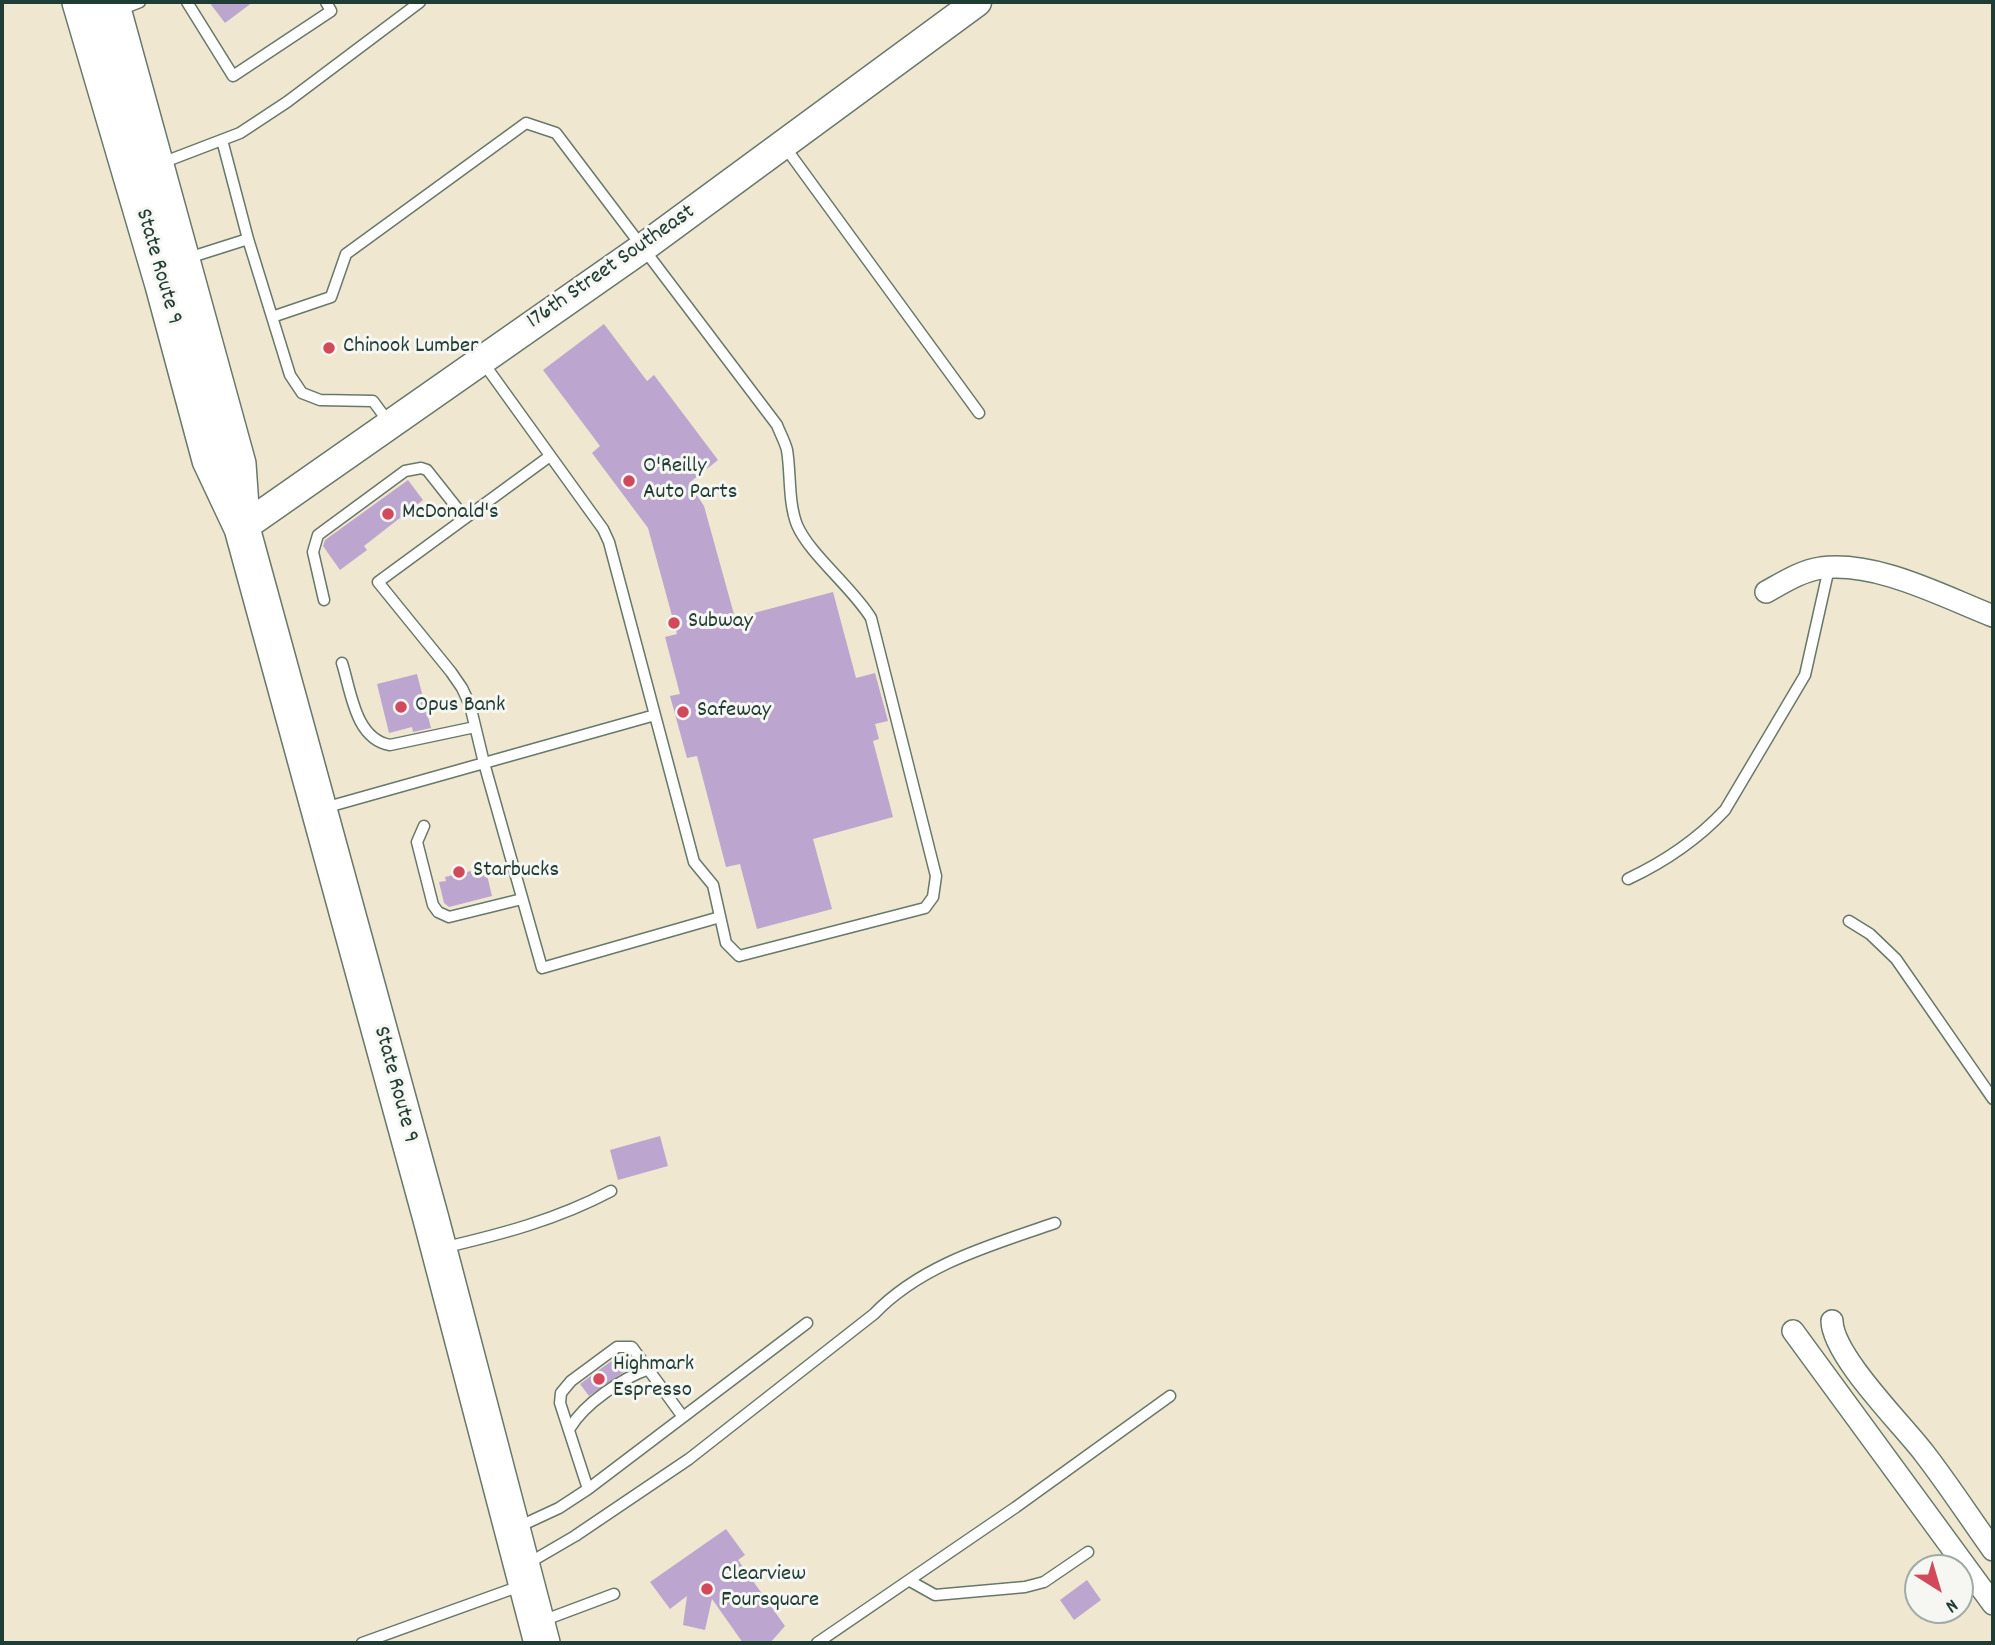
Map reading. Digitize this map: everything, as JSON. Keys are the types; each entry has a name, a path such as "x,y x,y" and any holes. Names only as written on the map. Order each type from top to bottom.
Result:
{"main road":[{"name":"State Route 9","path":"80,2 163,285 210,460 242,528 438,1248 539,1633"},
{"name":"State Route 9","path":"122,5 157,165 238,464 242,528"}],"street":[{"name":"176th Street Southeast","path":"242,528 641,249 977,2"},
{"path":"1766,592 1795,575 1829,568 1847,568 1885,574 1993,616"},
{"path":"1832,1321 1848,1358 1873,1393 1924,1453 1993,1550"},
{"path":"1793,1331 1993,1605"}],"lane":[{"path":"187,2 233,76 331,11 326,2"},
{"path":"157,165 240,133 287,102 420,2"},
{"path":"272,317 331,297 346,254 526,123 556,133 641,249 777,425 786,449 797,524 806,540 871,618 936,876 933,897 925,908 739,956 726,943 713,885 694,862 609,542 603,529 482,361"},
{"path":"222,140 248,239 290,375 302,393 320,400 373,401 391,424"},
{"path":"783,144 979,413"},
{"path":"182,260 248,239"},
{"path":"550,456 378,582 462,688 470,705 542,968 720,916"},
{"path":"324,600 313,552 318,535 405,471 421,468 427,470 465,518"},
{"path":"1628,879 1676,851 1710,826 1725,810 1805,675 1829,568"},
{"path":"342,663 359,719 365,730 379,743 390,745 475,727"},
{"path":"318,810 655,715"},
{"path":"424,826 417,842 433,905 438,912 449,917 522,899"},
{"path":"1849,921 1870,934 1896,958 1993,1099"},
{"path":"438,1248 509,1233 574,1210 611,1191"},
{"path":"362,1643 524,1576 575,1536 689,1459 886,1302 926,1275 957,1257 1055,1223"},
{"path":"512,1530 559,1508 588,1489 807,1324"},
{"path":"588,1489 561,1404 561,1392 571,1381 617,1348 632,1347 683,1417"},
{"path":"570,1428 578,1414 631,1375 649,1369"},
{"path":"817,1643 910,1581 1170,1396"},
{"path":"910,1581 935,1595 1025,1587 1044,1582 1088,1552"},
{"path":"539,1633 614,1594"}],"building":[{"path":"209,2 253,2 225,23"},
{"path":"604,324 647,381 654,375 718,460 689,483 704,506 735,618 833,592 856,678 875,673 888,721 875,724 879,739 873,741 893,817 813,839 832,909 757,929 740,864 726,867 697,756 687,758 670,696 680,694 665,637 677,634 648,528 592,453 600,446 543,370"},
{"path":"408,480 423,500 364,546 367,550 340,570 323,546 325,540"},
{"path":"417,674 431,728 413,732 412,727 389,733 377,684"},
{"path":"471,871 471,874 486,871 492,896 449,907 444,903 439,882 446,881 445,877"},
{"path":"660,1136 668,1166 618,1180 610,1150"},
{"name":"Highmark Espresso","path":"614,1359 624,1372 589,1396 580,1384"},
{"name":"Clearview Foursquare","path":"726,1529 745,1555 738,1560 785,1626 770,1643 743,1643 712,1599 705,1630 683,1625 687,1596 670,1609 650,1582"},
{"path":"1087,1580 1101,1600 1074,1620 1060,1600"}],"place":[{"name":"Chinook Lumber","path":"329,348"},
{"name":"O'Reilly Auto Parts","path":"629,481"},
{"name":"McDonald's","path":"388,514"},
{"name":"Subway","path":"674,623"},
{"name":"Opus Bank","path":"401,707"},
{"name":"Safeway","path":"683,712"},
{"name":"Starbucks","path":"459,872"},
{"name":"Highmark Espresso","path":"599,1379"},
{"name":"Clearview Foursquare","path":"707,1589"}]}
